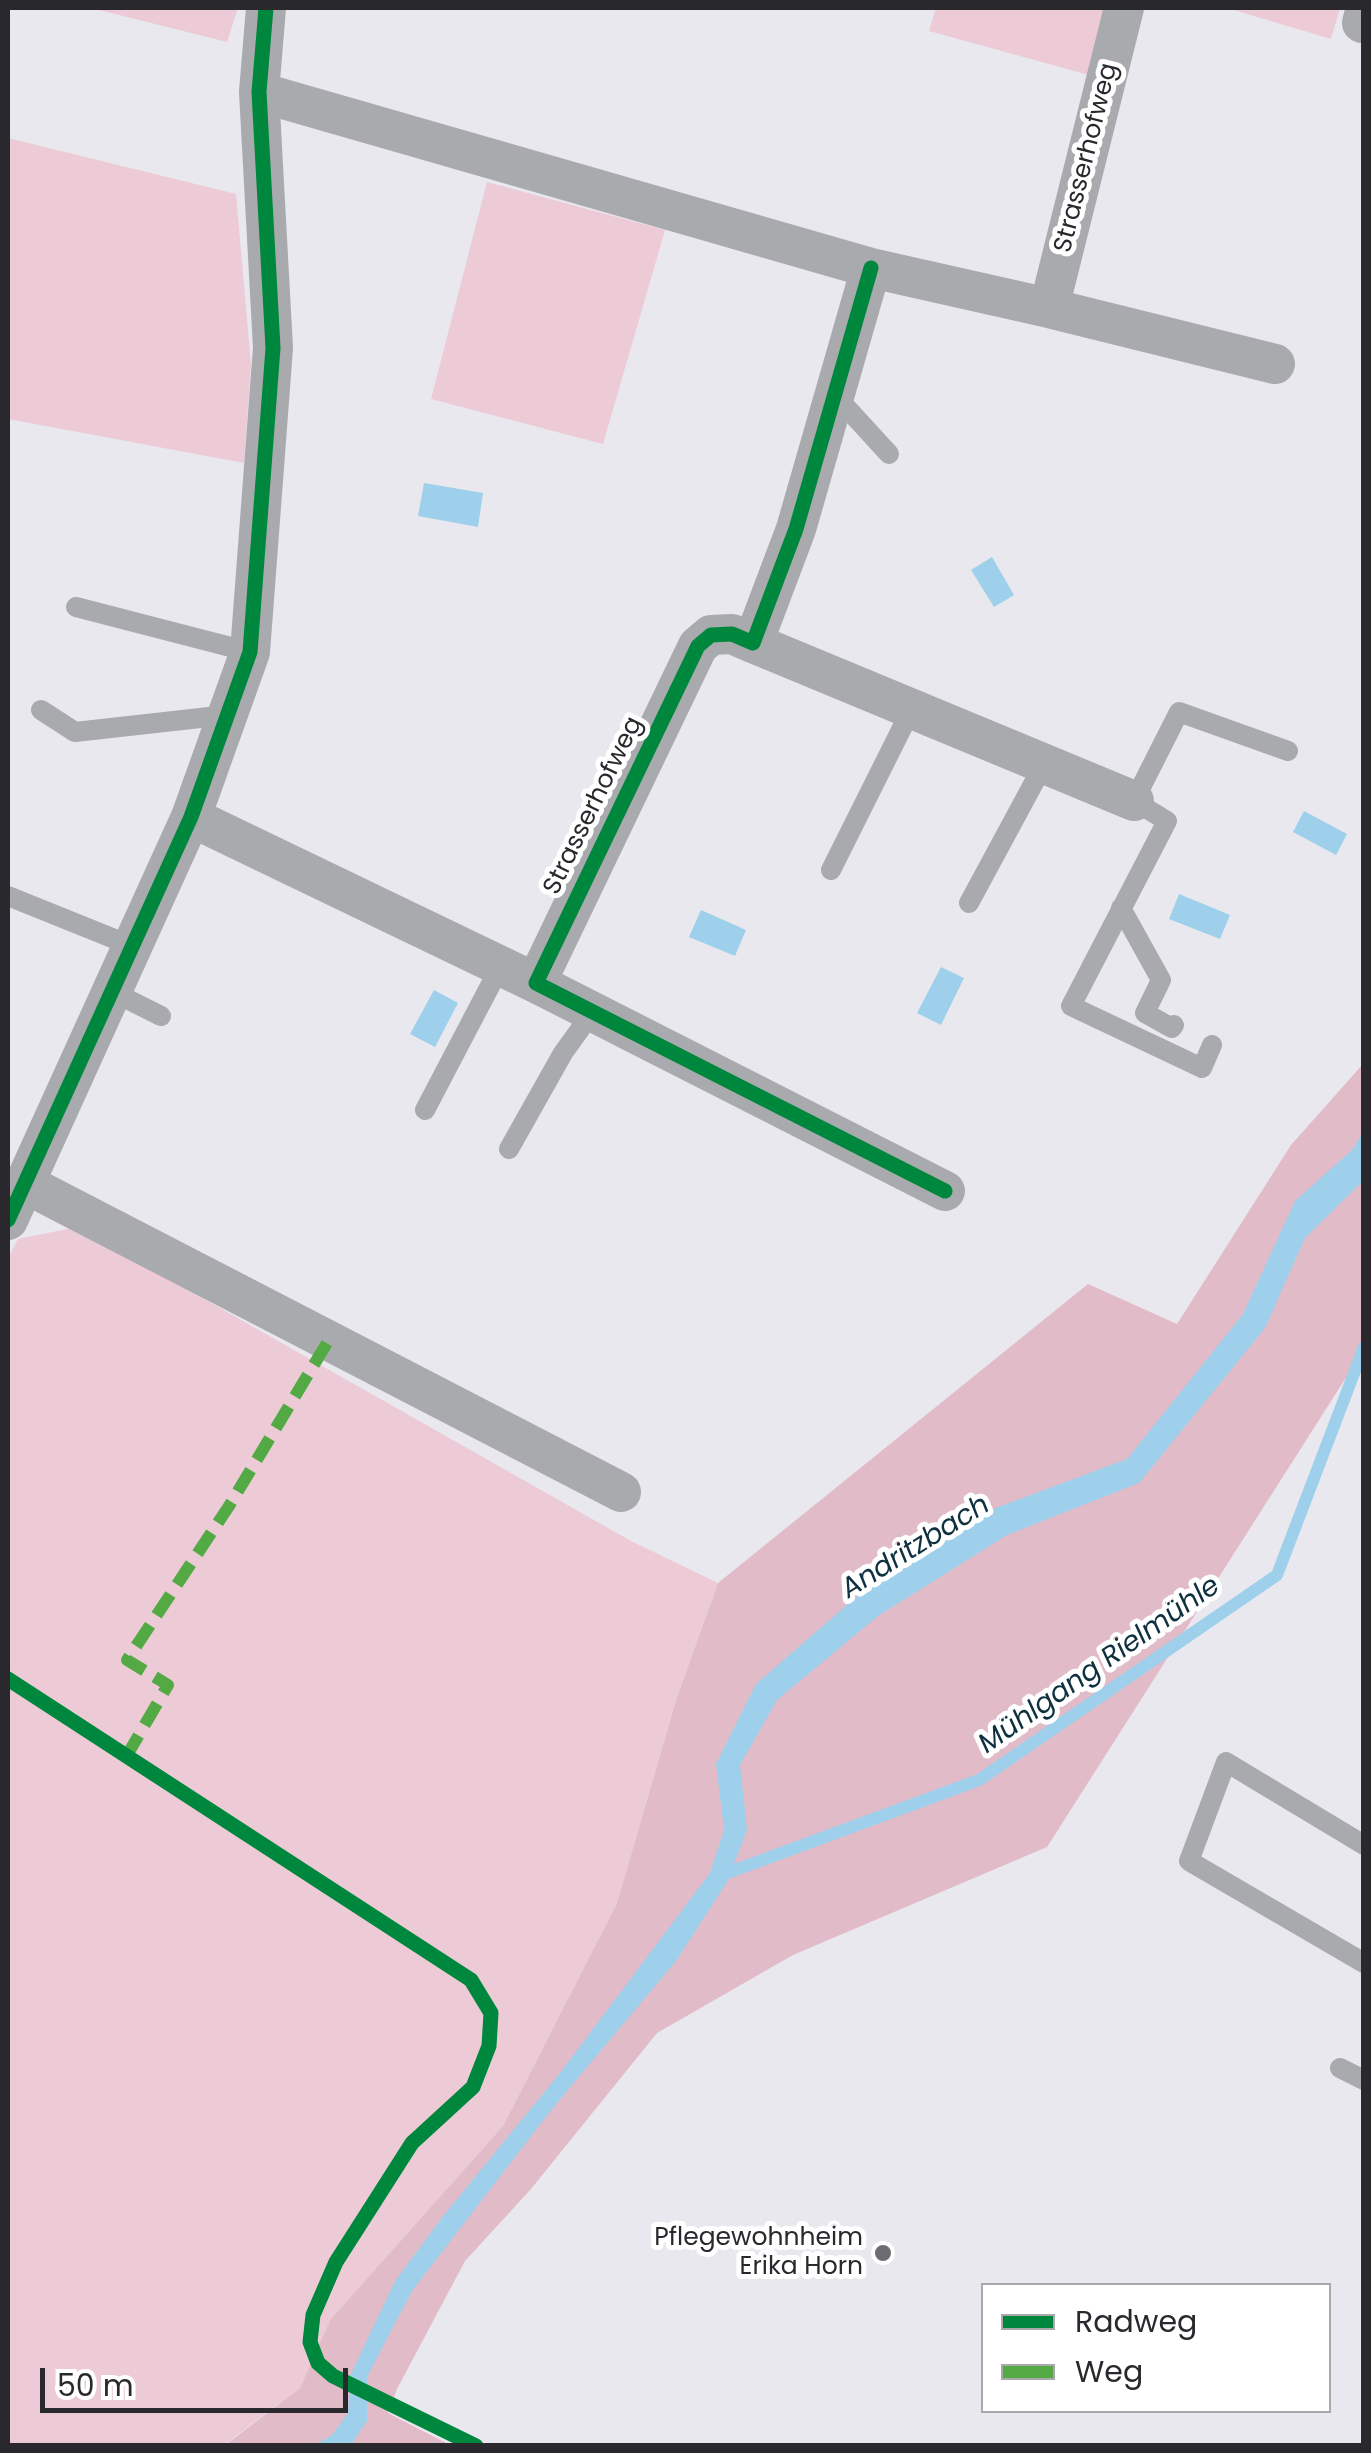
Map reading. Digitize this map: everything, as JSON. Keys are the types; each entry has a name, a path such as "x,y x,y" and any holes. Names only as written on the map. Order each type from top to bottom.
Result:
{"street":[{"path":"8,1220 190,818 250,652 273,348 259,92 266,8"},
{"name":"Strasserhofweg","path":"1049,308 1124,8"},
{"path":"259,92 872,268 1276,364"},
{"path":"752,643 796,530 872,268"},
{"name":"Strasserhofweg","path":"519,974 698,646 711,635 732,634 1134,802"},
{"path":"190,818 594,1010 945,1191"},
{"path":"26,1184 621,1492"}],"lane":[{"path":"834,394 889,454"},
{"path":"76,607 250,652"},
{"path":"831,870 912,708"},
{"path":"41,710 75,732 228,716"},
{"path":"1212,1045 1202,1068 1071,1006 1167,821 1134,802 1179,712 1288,751"},
{"path":"969,903 1044,764"},
{"path":"8,896 132,946"},
{"path":"1121,908 1161,980 1145,1013 1172,1028 1174,1025"},
{"path":"425,1110 519,974"},
{"path":"111,992 162,1016"},
{"path":"509,1150 564,1053 594,1010"},
{"path":"1364,1844 1226,1762 1189,1861 1364,1963"},
{"path":"1340,2068 1364,2080"}],"shaded area":[{"path":"91,8 238,8 227,42"},
{"path":"936,8 1110,8 1096,77 929,31"},
{"path":"1227,8 1340,8 1331,39"},
{"path":"8,138 236,194 251,365 244,463 8,419"},
{"path":"487,182 665,230 603,444 431,399"},
{"path":"1363,1064 1363,1351 1047,1847 793,1955 657,2033 531,2189 465,2261 397,2389 388,2413 450,2445 224,2446 300,2388 330,2320 503,2126 617,1903 677,1697 718,1583 1088,1284 1177,1324 1291,1145"},
{"path":"77,1227 631,1541 718,1583 677,1697 617,1903 503,2126 330,2320 300,2388 224,2445 8,2446 8,1258 18,1239"}],"water":[{"path":"424,483 483,493 478,527 418,516"},
{"path":"992,557 1014,595 994,607 971,570"},
{"path":"1304,811 1347,834 1336,855 1293,832"},
{"path":"1179,894 1230,915 1220,939 1169,919"},
{"path":"701,910 746,930 735,956 689,937"},
{"path":"941,967 964,978 941,1025 917,1013"},
{"path":"434,990 458,1003 435,1047 410,1034"},
{"path":"1363,1132 1363,1181 1305,1238 1265,1328 1139,1483 1007,1535 878,1616 777,1700 740,1765 747,1830 727,1882 676,1961 552,2109 412,2291 367,2377 367,2421 351,2445 315,2445 332,2435 348,2413 350,2376 395,2281 560,2073 710,1873 724,1830 716,1764 756,1684 856,1597 993,1509 1127,1459 1243,1314 1295,1201 1352,1150"}],"waterway":[{"name":"Mühlgang Rielmühle","path":"719,1876 979,1780 1277,1575 1364,1347"}],"marked path":[{"path":"126,1757 168,1685 127,1660 229,1506 327,1343"}],"cycle path":[{"path":"8,1220 191,817 250,652 273,348 259,92 266,8"},
{"path":"871,268 796,529 753,643 732,634 711,635 698,646 536,983 945,1191"},
{"path":"8,1679 471,1980 491,2013 489,2046 473,2087 412,2143 336,2262 313,2315 310,2342 318,2363 333,2376 476,2446"}],"place":[{"name":"Pflegewohnheim Erika Horn","path":"883,2253"}],"water label":[{"name":"Andritzbach","path":"916,1548"}]}
